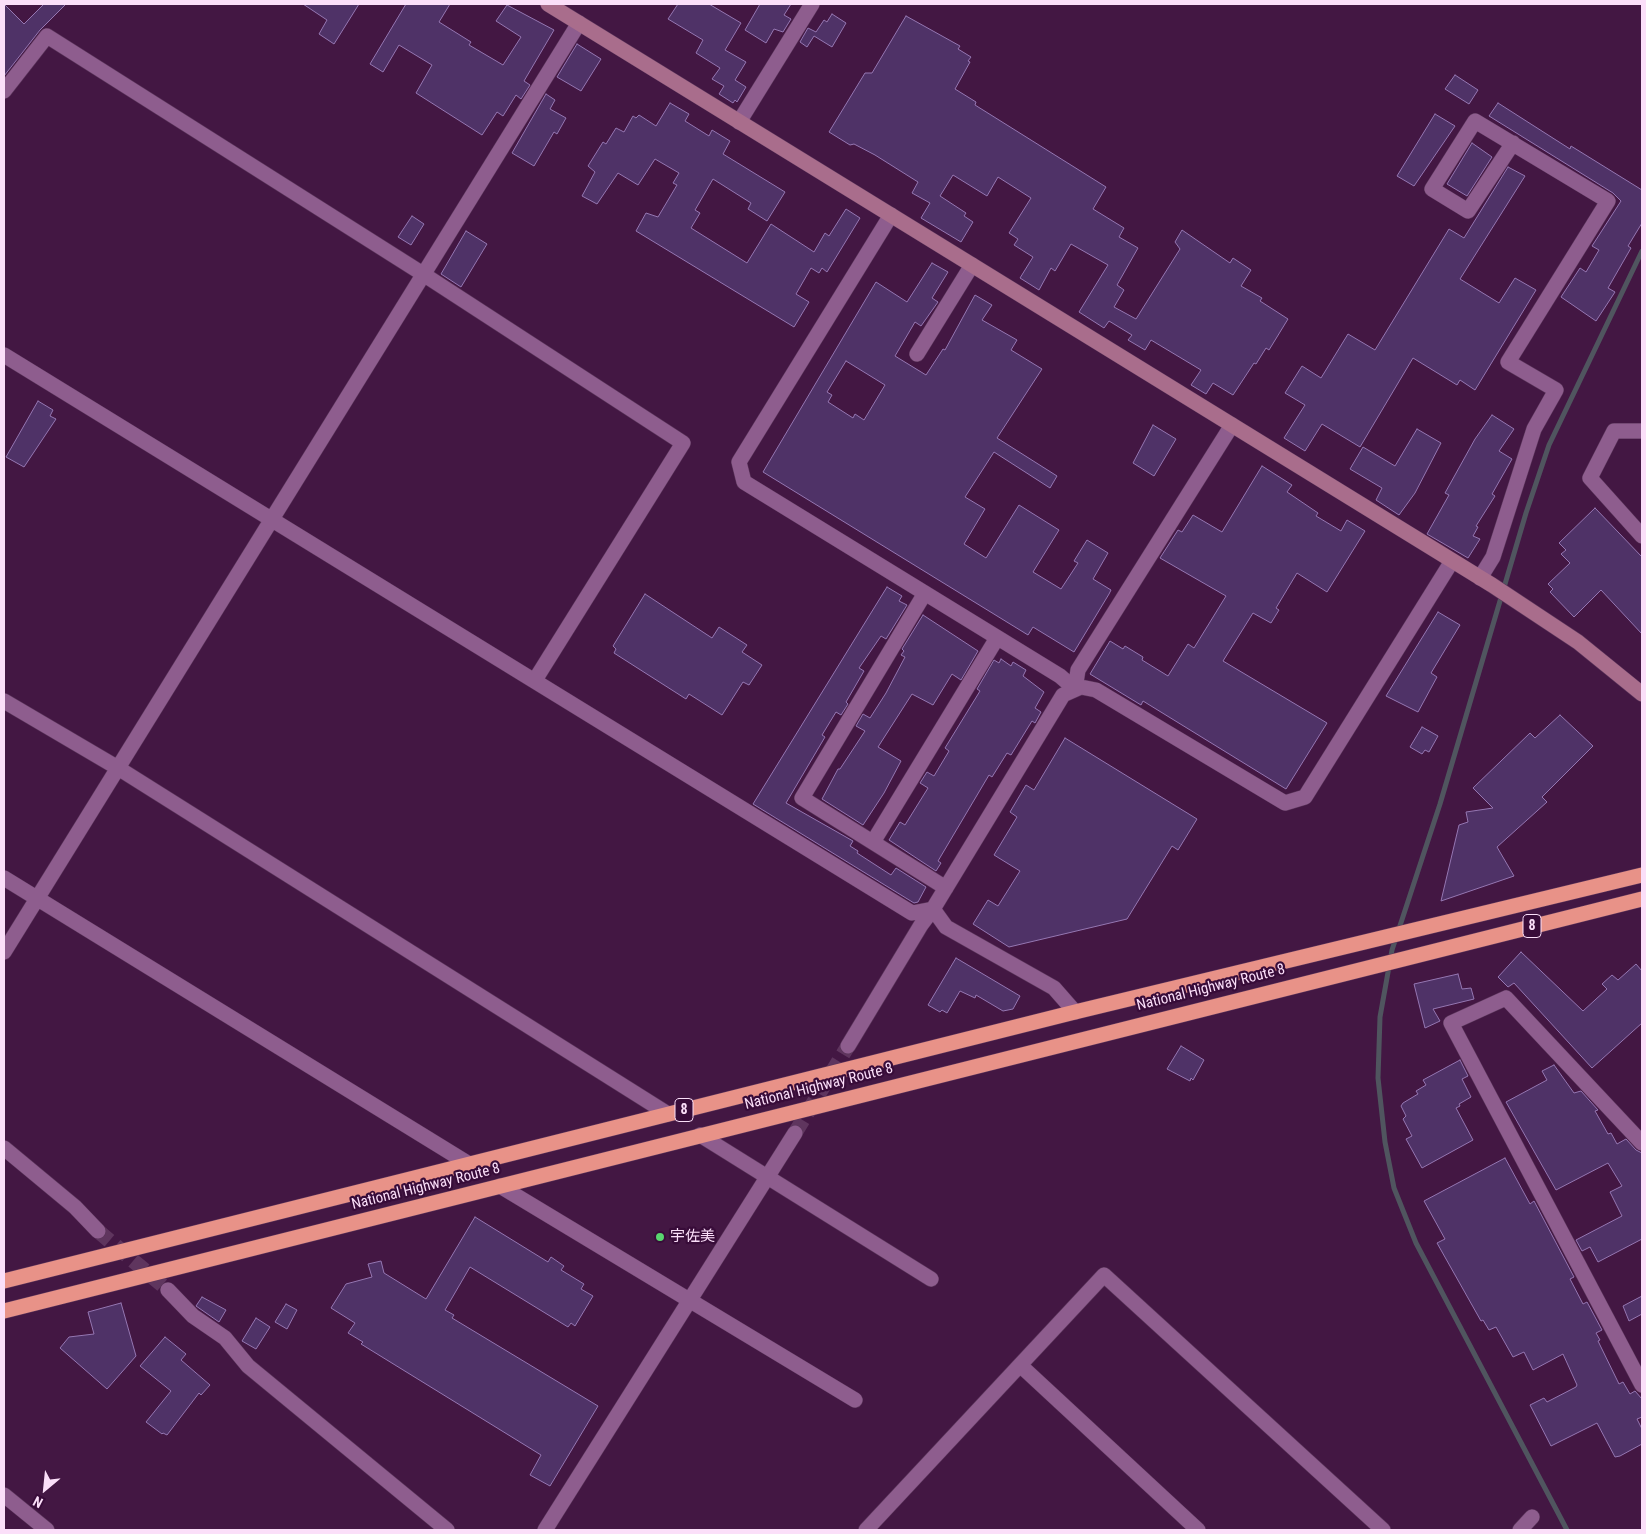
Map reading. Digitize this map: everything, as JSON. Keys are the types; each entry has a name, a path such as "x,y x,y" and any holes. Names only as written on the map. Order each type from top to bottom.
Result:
{"highway":[{"name":"National Highway Route 8","path":"4,1280 1075,1012 1364,941 1642,876"},
{"name":"National Highway Route 8","path":"4,1311 1642,899"}],"street":[{"path":"548,4 1486,582 1578,642 1642,692"},
{"path":"739,122 812,4"},
{"path":"4,952 579,23"},
{"path":"4,91 48,36 424,274 683,443 535,680"},
{"path":"1486,582 1534,429 1556,390 1508,362 1608,201 1513,143 1475,120 1432,189 1468,211 1513,143"},
{"path":"891,215 739,462 744,482 1060,676 1075,689"},
{"path":"917,354 972,266"},
{"path":"4,355 912,912 933,909"},
{"path":"1075,689 1078,670 1232,425"},
{"path":"1642,431 1614,431 1590,478 1642,536"},
{"path":"848,1046 1063,695 1081,687 1096,690 1285,803 1305,797 1452,561"},
{"path":"925,593 802,798 946,888"},
{"path":"873,842 997,638"},
{"path":"4,701 118,768 668,1114"},
{"path":"4,878 469,1164"},
{"path":"933,909 946,927 1054,988 1075,1012"},
{"path":"1642,1143 1506,998 1452,1024 1642,1385"},
{"path":"545,1530 796,1133"},
{"path":"700,1135 931,1279"},
{"path":"4,1148 75,1207 98,1231"},
{"path":"500,1186 855,1400"},
{"path":"866,1530 1104,1275 1383,1530"},
{"path":"168,1290 193,1316 225,1338 248,1366 447,1530"},
{"path":"4,1318 57,1298"},
{"path":"1020,1365 1198,1530"},
{"path":"4,1495 47,1530"},
{"path":"1520,1530 1532,1517"}],"building":[{"path":"4,4 24,24 44,4 66,4 40,30 4,76"},
{"path":"303,4 359,4 334,44 319,34 327,20"},
{"path":"406,4 450,4 439,22 471,42 469,45 503,65 521,37 496,21 507,5 554,30 524,81 530,85 521,99 516,95 503,116 497,112 482,135 416,93 432,65 399,45 383,72 370,64"},
{"path":"678,4 709,4 741,23 725,50 746,62 735,80 746,87 737,102 735,100 733,103 719,94 724,86 712,79 720,68 696,53 703,40 668,19"},
{"path":"760,4 791,4 784,15 791,19 783,32 774,29 766,43 745,30"},
{"path":"832,14 846,23 832,47 814,36 807,47 800,42 808,28 816,32 824,20 827,22"},
{"path":"906,16 960,46 958,49 971,57 955,89 976,102 975,105 1106,187 1093,209 1124,228 1119,237 1138,248 1117,285 1124,290 1114,307 1136,319 1180,249 1175,242 1182,230 1230,263 1233,258 1251,270 1241,286 1262,298 1260,301 1288,319 1269,350 1266,348 1256,364 1254,363 1233,395 1213,383 1206,394 1191,385 1201,370 1151,340 1145,350 1128,340 1132,335 1109,321 1104,328 1079,312 1108,265 1071,244 1055,271 1051,268 1039,290 1020,278 1033,257 1014,245 1018,239 1009,233 1031,198 998,177 987,196 953,175 940,196 966,213 964,216 973,222 961,242 921,218 930,203 912,193 918,182 875,155 854,144 850,145 829,132 865,73 872,73"},
{"path":"577,44 601,59 581,91 557,77"},
{"path":"1455,75 1478,90 1469,104 1445,89"},
{"path":"546,94 555,100 550,109 566,118 557,134 554,132 534,166 512,153"},
{"path":"670,103 689,114 685,121 709,136 712,130 730,141 723,154 785,192 767,221 748,209 751,203 713,179 695,210 700,213 691,228 747,263 771,224 814,252 825,233 829,236 846,209 860,218 827,272 822,268 819,273 811,268 796,294 809,302 794,327 636,231 646,213 658,217 677,185 673,183 679,173 655,159 638,185 618,173 597,204 582,196 595,172 588,166 603,142 606,144 616,128 624,132 633,116 636,118 639,115 656,126"},
{"path":"1498,103 1570,149 1571,146 1642,190 1642,223 1628,246 1631,248 1608,288 1615,292 1596,321 1561,297 1580,268 1586,272 1599,250 1592,246 1621,201 1613,193 1489,116"},
{"path":"1435,114 1455,126 1414,186 1397,176"},
{"path":"1472,143 1492,157 1467,196 1447,184"},
{"path":"1508,167 1525,176 1460,279 1499,303 1515,278 1536,290 1475,390 1460,380 1457,385 1413,358 1360,447 1322,424 1305,451 1284,438 1305,405 1285,393 1302,366 1321,378 1348,334 1375,350 1449,229 1464,238"},
{"path":"412,216 424,224 411,245 398,237"},
{"path":"466,231 487,244 461,287 441,274"},
{"path":"932,263 948,272 932,298 938,302 921,326 915,322 895,356 926,375 943,349 945,350 975,295 992,305 982,320 1017,340 1011,350 1042,369 997,438 1057,476 1050,488 994,452 965,497 985,509 964,544 986,558 1019,505 1059,530 1033,572 1061,589 1078,563 1074,561 1087,540 1108,553 1093,579 1111,590 1074,652 1033,627 1028,635 763,472 876,282 907,302","holes":["846,361 885,385 864,420 855,414 853,418 828,402 832,395 827,392"]},
{"path":"38,401 53,410 50,416 56,419 24,467 6,457"},
{"path":"1492,415 1514,429 1499,451 1512,459 1492,494 1495,496 1476,526 1478,527 1473,536 1480,539 1468,558 1427,534 1449,495 1445,493 1475,439"},
{"path":"1153,425 1176,439 1154,476 1133,463"},
{"path":"1417,429 1441,443 1415,493 1399,515 1376,500 1382,488 1350,469 1363,447 1395,466"},
{"path":"1262,466 1292,485 1287,492 1318,513 1316,516 1341,531 1347,520 1365,531 1327,592 1297,573 1276,608 1279,610 1271,623 1253,613 1223,661 1327,723 1286,789 1143,701 1141,705 1090,674 1110,641 1123,649 1125,646 1143,657 1142,660 1168,676 1188,644 1194,648 1226,596 1160,558 1178,530 1182,532 1193,515 1222,532"},
{"path":"1595,508 1642,557 1642,634 1601,590 1574,617 1550,592 1553,589 1548,584 1570,563 1561,554 1566,550 1559,543"},
{"path":"887,587 902,596 899,601 907,605 886,639 881,636 859,668 864,671 846,702 848,704 841,715 836,712 822,735 825,737 786,803 853,841 850,846 858,851 857,853 891,875 896,868 926,887 918,902 914,903 753,804"},
{"path":"645,594 712,638 719,627 747,645 742,652 762,665 749,685 743,682 722,715 689,694 686,699 614,653 616,649 613,646"},
{"path":"1438,612 1460,625 1431,673 1437,677 1418,712 1386,696"},
{"path":"923,615 978,651 961,680 952,674 933,705 912,694 878,747 901,761 884,793 863,825 822,799 838,769 840,769 865,731 856,726 863,714 870,718 886,693 905,657 901,655 904,651 902,649"},
{"path":"1001,659 1011,666 1013,662 1026,670 1023,676 1044,692 1035,708 1041,712 1035,723 1032,721 1011,755 1007,753 992,777 989,775 938,861 941,863 936,871 889,840 900,822 905,825 928,788 920,783 927,772 934,776 949,751 945,748 980,691 977,689 994,660 999,663"},
{"path":"1560,715 1593,746 1542,797 1547,802 1497,847 1514,876 1441,901 1459,825 1468,822 1466,812 1493,808 1473,788 1530,733 1535,738"},
{"path":"1422,727 1438,736 1429,752 1425,750 1422,754 1410,747"},
{"path":"1065,738 1197,819 1178,850 1172,846 1127,919 1009,947 973,924 988,900 998,906 1020,871 994,855 1017,817 1010,812 1026,785 1034,790"},
{"path":"1521,952 1583,1011 1607,989 1602,984 1612,975 1618,980 1636,964 1642,971 1642,1023 1592,1068 1514,983 1508,987 1498,977"},
{"path":"956,958 1020,996 1013,1009 1003,1011 976,995 975,998 960,991 947,1013 942,1010 940,1012 928,1005"},
{"path":"1458,974 1462,989 1471,988 1474,999 1433,1009 1440,1021 1425,1028 1414,984"},
{"path":"1181,1046 1204,1060 1193,1080 1191,1078 1190,1081 1167,1069"},
{"path":"1460,1060 1468,1076 1462,1079 1471,1097 1456,1108 1473,1140 1422,1168 1406,1139 1412,1136 1403,1119 1406,1116 1401,1106 1418,1094 1416,1091 1426,1085 1423,1080"},
{"path":"1554,1065 1574,1093 1581,1091 1598,1110 1595,1111 1608,1134 1611,1133 1617,1144 1626,1139 1636,1150 1642,1153 1642,1239 1598,1262 1590,1247 1582,1251 1576,1240 1622,1216 1610,1192 1622,1186 1608,1163 1556,1190 1506,1102 1547,1080 1542,1071"},
{"path":"1505,1158 1530,1204 1534,1201 1574,1277 1570,1279 1583,1304 1587,1302 1602,1330 1596,1333 1600,1340 1598,1341 1619,1384 1623,1382 1630,1394 1635,1391 1642,1399 1642,1417 1637,1419 1642,1429 1642,1444 1620,1456 1615,1457 1597,1423 1551,1446 1530,1405 1544,1398 1547,1402 1576,1387 1577,1385 1563,1354 1533,1370 1524,1352 1513,1357 1496,1327 1489,1330 1483,1320 1481,1321 1437,1243 1445,1239 1424,1201"},
{"path":"475,1217 548,1262 551,1257 564,1266 561,1270 584,1284 581,1289 593,1296 575,1326 571,1323 568,1327 470,1267 445,1310 454,1315 452,1318 598,1406 550,1486 530,1475 541,1455 361,1344 363,1342 348,1333 355,1323 331,1308 346,1284 372,1277 368,1264 381,1261 384,1273 426,1299"},
{"path":"1642,1296 1642,1314 1629,1321 1623,1306"},
{"path":"202,1297 226,1310 219,1322 196,1306"},
{"path":"121,1303 136,1356 107,1389 60,1348 69,1337 94,1334 88,1312"},
{"path":"286,1304 297,1310 287,1329 275,1322"},
{"path":"256,1318 270,1327 256,1349 242,1341"},
{"path":"165,1337 186,1354 181,1360 210,1385 201,1395 199,1393 167,1435 162,1434 146,1422 171,1391 140,1366"}],"waterway":[{"path":"1567,1530 1416,1243 1394,1188 1385,1142 1378,1078 1380,1017 1392,950 1440,804 1526,513 1549,445 1642,251"}],"tunnel":[{"path":"795,1133 848,1046"},
{"path":"98,1231 168,1290"}],"place":[{"name":"宇佐美","path":"660,1237"}]}
